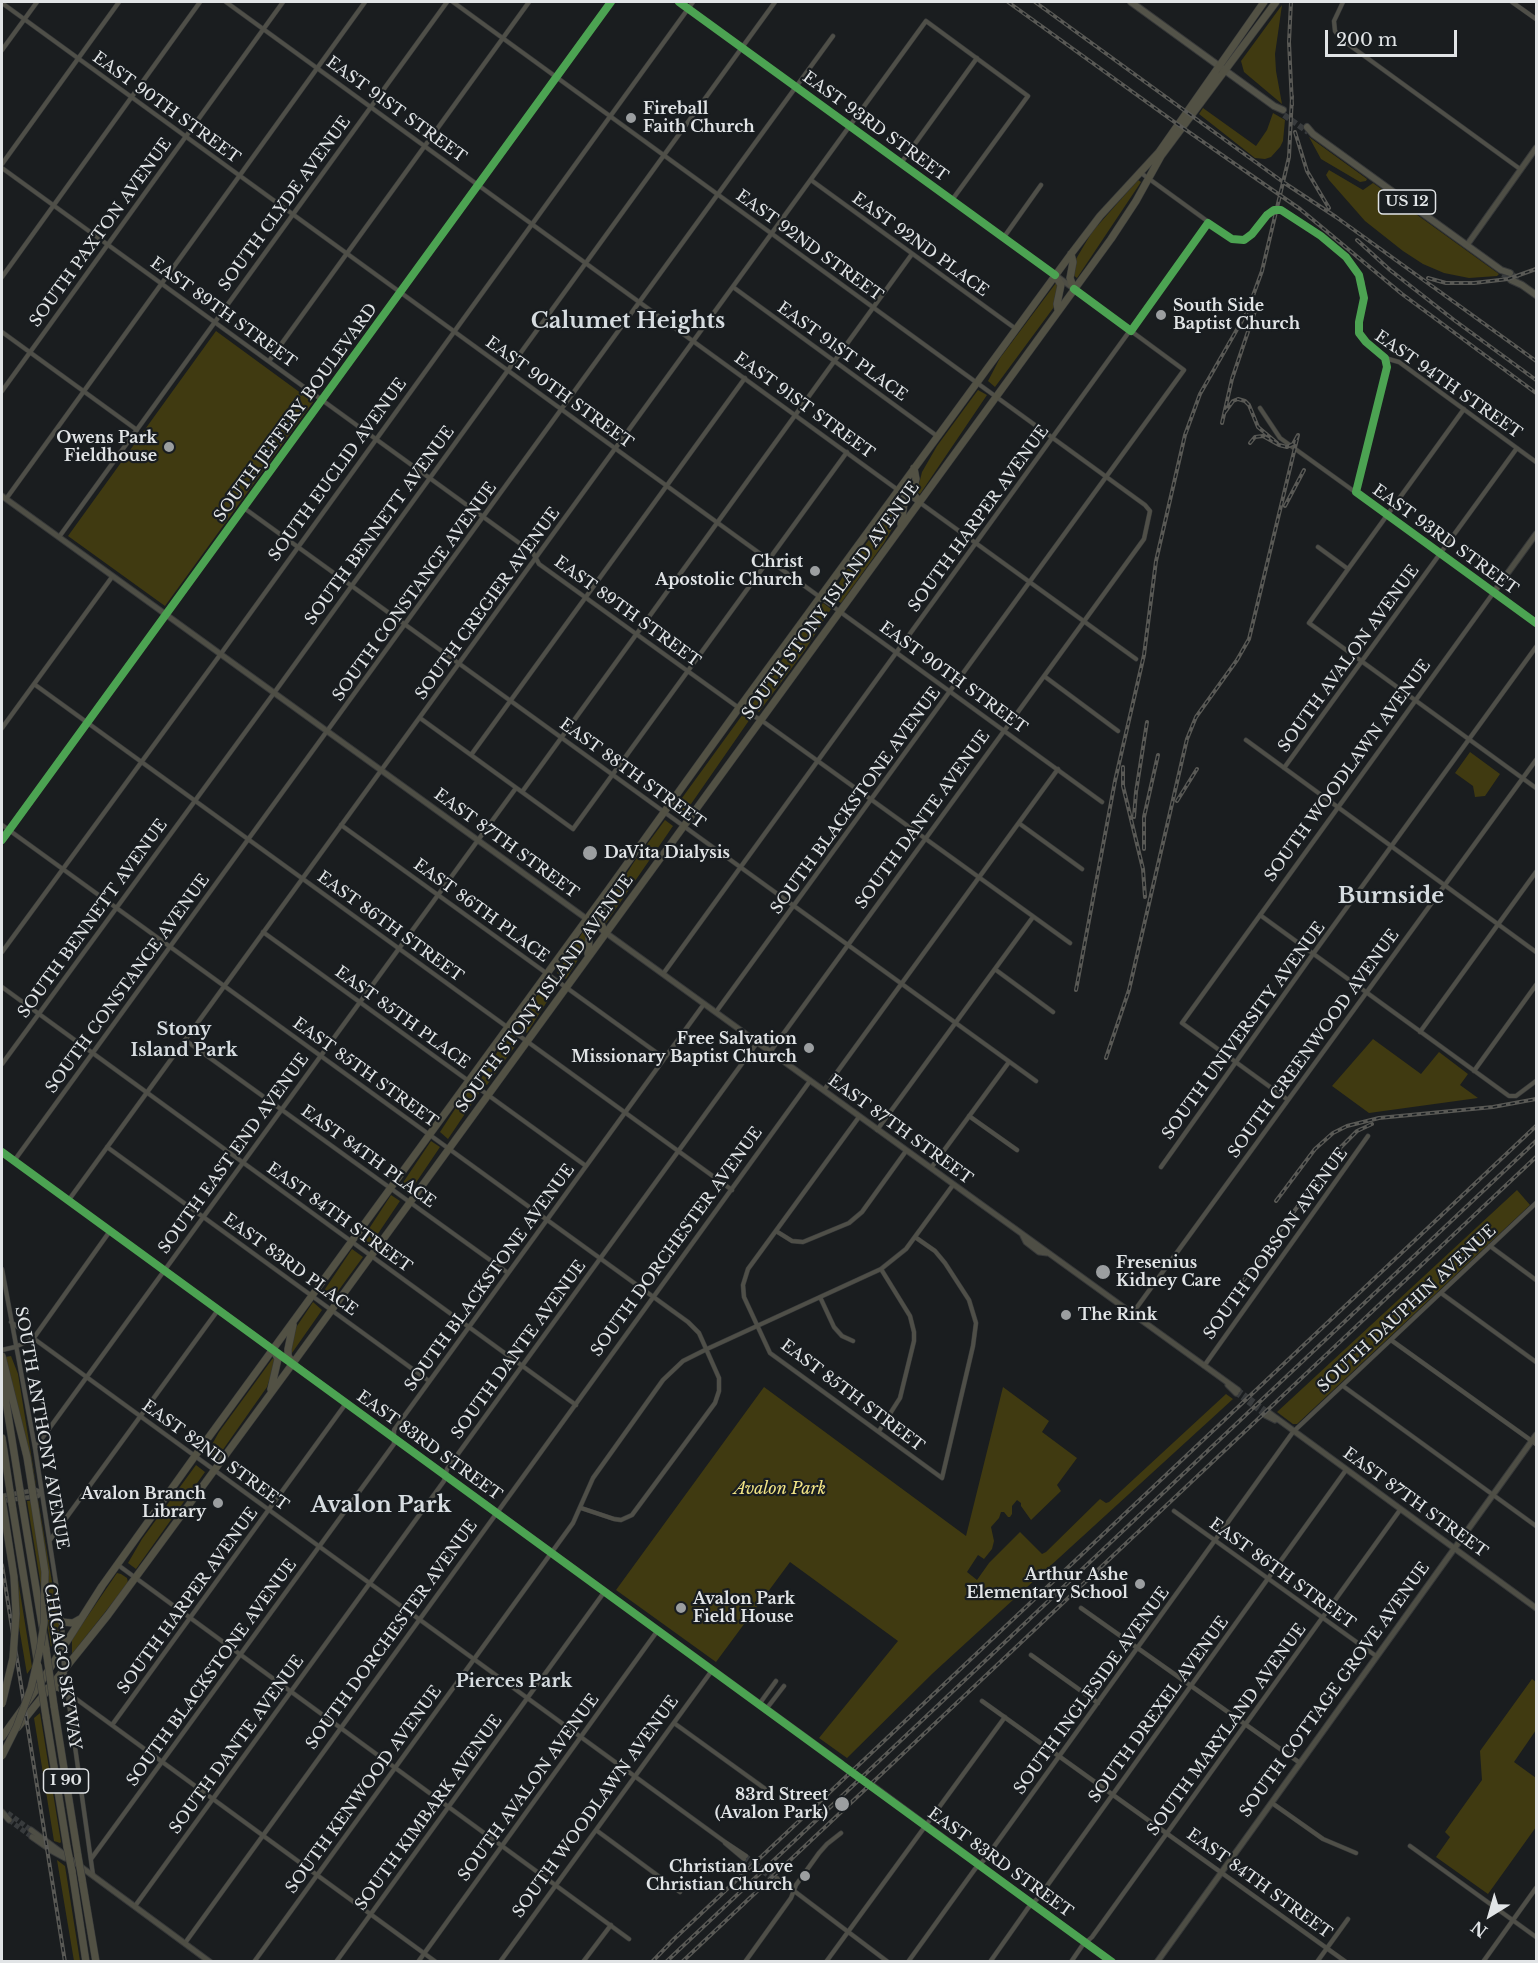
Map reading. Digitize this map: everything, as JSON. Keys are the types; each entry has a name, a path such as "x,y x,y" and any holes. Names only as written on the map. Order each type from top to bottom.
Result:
{"highway":[{"name":"SOUTH STONY ISLAND AVENUE","path":"2,1737 36,1690 80,1619 118,1564 546,973 1055,275 1100,216 1159,152 1264,2"},
{"name":"SOUTH STONY ISLAND AVENUE","path":"2,1750 48,1688 108,1615 293,1364 1121,224 1161,156 1276,2"},
{"path":"1071,254 1073,262 1070,278 1074,289"},
{"path":"1055,275 1061,285 1058,310"},
{"path":"914,468 916,479 913,493 919,502"},
{"path":"898,490 904,504 900,529"},
{"path":"605,933 600,921 608,890"},
{"path":"586,919 590,925 588,956"},
{"path":"293,1364 288,1356 288,1349 294,1320"},
{"path":"269,1395 278,1359 273,1349"},
{"path":"2,1756 17,1726 31,1688 44,1623 45,1572 32,1488 3,1358"},
{"name":"CHICAGO SKYWAY","path":"2,1377 46,1648 75,1858 82,1879 96,1962"},
{"name":"CHICAGO SKYWAY","path":"2,1438 86,1962"},
{"path":"2,1499 14,1577 16,1614 13,1658 2,1704"},
{"path":"62,1622 73,1623 80,1619"},
{"path":"48,1688 58,1687 67,1692"}],"main road":[{"name":"SOUTH JEFFERY BOULEVARD","path":"2,840 611,2"},
{"name":"EAST 93RD STREET","path":"679,2 1074,289"},
{"path":"1131,2 1284,112"},
{"name":"US 12","path":"1309,131 1536,295"},
{"path":"1467,245 1536,148"},
{"name":"EAST 87TH STREET","path":"4,498 953,1185 1023,1236 1026,1242 1039,1252 1047,1253 1237,1392"},
{"name":"SOUTH WOODLAWN AVENUE","path":"1494,592 1536,534"},
{"name":"EAST 93RD STREET","path":"1494,592 1536,623"},
{"name":"EAST 83RD STREET","path":"2,1152 841,1763"},
{"name":"EAST 87TH STREET","path":"1267,1413 1536,1608"},
{"name":"SOUTH COTTAGE GROVE AVENUE","path":"1157,1962 1493,1494 1534,1443 1536,1435"},
{"name":"EAST 83RD STREET","path":"872,1785 1112,1962"},
{"path":"31,1830 75,1858 93,1876 210,1962"},
{"path":"32,1837 52,1851 75,1858"}],"street":[{"path":"2,51 37,2"},
{"path":"2,166 119,2"},
{"path":"2,277 200,2"},
{"name":"EAST 91ST STREET","path":"226,2 898,490 919,502 1136,659"},
{"name":"SOUTH PAXTON AVENUE","path":"2,391 283,2"},
{"path":"4,498 365,2"},
{"name":"SOUTH CLYDE AVENUE","path":"58,538 447,2"},
{"name":"EAST 92ND STREET","path":"453,2 977,382 1145,505 1150,511"},
{"path":"269,362 529,2"},
{"name":"SOUTH EUCLID AVENUE","path":"2,952 693,2"},
{"name":"SOUTH BENNETT AVENUE","path":"2,1064 775,2"},
{"path":"1343,2 1334,21 1335,31 1341,39 1521,170"},
{"path":"1512,2 1536,20"},
{"name":"EAST 90TH STREET","path":"2,3 1102,801"},
{"name":"SOUTH CREGIER AVENUE","path":"68,1201 927,21 977,58"},
{"name":"SOUTH CONSTANCE AVENUE","path":"14,1161 833,36"},
{"path":"901,163 977,58 1028,96 952,200"},
{"name":"EAST 89TH STREET","path":"2,166 533,553 539,564 739,708 761,720 1070,943"},
{"name":"EAST 94TH STREET","path":"1140,172 1232,239 1244,240 1274,210 1281,210 1321,236 1346,257 1359,275 1364,298 1359,333 1366,342 1385,358 1399,362 1536,462"},
{"name":"EAST 92ND PLACE","path":"811,180 1016,329"},
{"path":"1004,237 1041,185"},
{"name":"SOUTH HARPER AVENUE","path":"663,974 1208,223"},
{"path":"522,792 912,255"},
{"name":"EAST 91ST PLACE","path":"733,287 937,436"},
{"name":"EAST 93RD STREET","path":"1074,289 1184,370"},
{"path":"2,332 137,430"},
{"path":"1356,492 1387,367 1385,358"},
{"name":"SOUTH BLACKSTONE AVENUE","path":"716,1013 1184,370"},
{"path":"471,755 745,378"},
{"name":"EAST 93RD STREET","path":"1260,408 1280,438 1494,592"},
{"path":"1464,409 1309,623 1536,788"},
{"name":"SOUTH AVALON AVENUE","path":"1284,768 1517,448"},
{"path":"420,718 573,828 847,452"},
{"name":"EAST 88TH STREET","path":"244,508 1036,1081"},
{"name":"SOUTH DANTE AVENUE","path":"770,1052 1144,539 1150,511"},
{"path":"1318,547 1348,569"},
{"path":"2,728 112,577"},
{"name":"SOUTH WOODLAWN AVENUE","path":"1236,1062 1182,1023 1494,592"},
{"name":"SOUTH UNIVERSITY AVENUE","path":"1161,1167 1536,647"},
{"path":"1044,676 1118,731"},
{"name":"EAST 86TH STREET","path":"34,684 732,1190"},
{"path":"1246,740 1536,951"},
{"name":"SOUTH GREENWOOD AVENUE","path":"1131,1314 1536,760"},
{"path":"823,1091 1058,769"},
{"name":"SOUTH EAST END AVENUE","path":"35,1448 516,788"},
{"path":"1020,824 1082,869"},
{"name":"EAST 85TH STREET","path":"2,825 688,1322 699,1334 706,1349"},
{"name":"EAST 86TH PLACE","path":"341,825 664,1058"},
{"path":"1420,1032 1536,872"},
{"path":"1260,915 1513,1097 1536,1082"},
{"path":"877,1130 1033,916"},
{"name":"EAST 85TH PLACE","path":"263,932 586,1166"},
{"path":"995,970 1053,1012"},
{"path":"1474,1071 1536,985"},
{"name":"EAST 84TH STREET","path":"2,987 576,1405"},
{"name":"SOUTH BLACKSTONE AVENUE","path":"91,1859 394,1444 394,1430 704,1004"},
{"name":"EAST 84TH PLACE","path":"185,1040 508,1273"},
{"name":"SOUTH DANTE AVENUE","path":"135,1906 444,1480 447,1469 757,1043"},
{"path":"931,1169 1009,1062"},
{"path":"1236,1062 1288,1100"},
{"name":"SOUTH DORCHESTER AVENUE","path":"185,1943 810,1081"},
{"path":"969,1116 1017,1150"},
{"path":"757,1326 744,1297 742,1285 748,1269 859,1117"},
{"name":"SOUTH DOBSON AVENUE","path":"1203,1366 1368,1136"},
{"name":"EAST 83RD PLACE","path":"107,1147 429,1381"},
{"path":"776,1231 792,1241 803,1242 849,1224 862,1212 906,1151"},
{"path":"581,1508 614,1519 627,1518 636,1511 717,1398 719,1378 706,1349 881,1269 900,1255 953,1185"},
{"name":"SOUTH DAUPHIN AVENUE","path":"1293,1432 1536,1203"},
{"path":"2,1350 33,1339 110,1231"},
{"name":"EAST 85TH STREET","path":"757,1326 770,1353 942,1478 973,1346 976,1323 969,1300 945,1263 935,1251 915,1237"},
{"path":"1490,1246 1536,1280"},
{"name":"SOUTH ANTHONY AVENUE","path":"2,1269 50,1541 62,1622 67,1692 93,1876"},
{"path":"879,1431 900,1398 914,1341 910,1316 881,1269"},
{"path":"1441,1293 1536,1362"},
{"path":"820,1297 834,1328 842,1336 853,1341"},
{"path":"50,1541 218,1310"},
{"name":"EAST 82ND STREET","path":"11,1322 635,1776 725,1842 729,1848 745,1857"},
{"path":"1391,1340 1534,1443"},
{"name":"SOUTH KENWOOD AVENUE","path":"254,1962 573,1523 593,1478 663,1380 683,1361 706,1349"},
{"path":"1343,1386 1536,1526"},
{"name":"SOUTH HARPER AVENUE","path":"112,1725 346,1402"},
{"name":"SOUTH INGLESIDE AVENUE","path":"908,1962 1293,1432"},
{"name":"SOUTH DREXEL AVENUE","path":"990,1962 1346,1470"},
{"path":"2,1499 38,1496 42,1492"},
{"name":"SOUTH MARYLAND AVENUE","path":"1071,1962 1167,1834 1400,1510"},
{"name":"EAST 86TH STREET","path":"1174,1511 1376,1656"},
{"path":"118,1564 629,1939"},
{"name":"SOUTH KIMBARK AVENUE","path":"336,1962 605,1591"},
{"path":"1081,1608 1300,1763"},
{"name":"SOUTH AVALON AVENUE","path":"418,1962 658,1630"},
{"path":"1031,1655 1098,1703"},
{"name":"SOUTH WOODLAWN AVENUE","path":"500,1962 713,1669"},
{"path":"760,1703 776,1680"},
{"path":"767,1708 784,1686"},
{"path":"67,1692 436,1962"},
{"name":"EAST 84TH STREET","path":"982,1701 1346,1962"},
{"path":"826,1962 1005,1717"},
{"path":"674,1722 771,1793"},
{"path":"1271,1802 1323,1839 1356,1853"},
{"path":"596,1830 680,1892"},
{"path":"745,1962 819,1853 841,1833"},
{"path":"1410,1846 1536,1937"},
{"path":"776,1880 888,1962"},
{"path":"1483,1962 1536,1888"},
{"path":"1317,1962 1348,1919"},
{"path":"583,1962 610,1925"}],"green space":[{"path":"1282,5 1275,54 1282,104 1244,72 1241,61"},
{"path":"1203,108 1256,146 1267,130 1273,113 1285,120 1283,141 1271,157 1255,158 1199,114"},
{"path":"1309,137 1367,179 1366,181 1360,182 1321,159"},
{"path":"1329,170 1363,190 1373,183 1499,274 1469,278 1444,273 1423,264 1365,221 1329,180 1326,175"},
{"path":"1138,180 1141,182 1077,278 1073,275 1076,259 1092,232"},
{"path":"1056,283 1059,285 1054,307 995,387 988,381 1000,358"},
{"path":"216,331 313,402 165,606 68,536"},
{"path":"978,390 987,395 920,494 917,492 922,472 937,446"},
{"path":"899,499 902,501 900,515 884,543 841,603 831,597 846,571"},
{"path":"823,603 831,609 805,650 759,712 751,706"},
{"path":"743,714 750,719 682,817 674,809"},
{"path":"1470,752 1500,774 1485,796 1475,797 1473,786 1455,773"},
{"path":"665,820 673,826 606,923 603,920 607,904"},
{"path":"587,925 586,947 566,979 557,973"},
{"path":"547,979 557,986 527,1033 518,1026"},
{"path":"509,1033 519,1041 487,1085 480,1080"},
{"path":"1373,1039 1421,1074 1439,1052 1468,1074 1460,1085 1478,1098 1369,1113 1332,1086"},
{"path":"470,1086 479,1093 448,1139 440,1132"},
{"path":"431,1141 440,1147 409,1193 400,1187"},
{"path":"1517,1190 1530,1205 1297,1424 1293,1424 1277,1412"},
{"path":"391,1195 400,1201 369,1247 361,1241"},
{"path":"352,1249 363,1257 330,1302 321,1295"},
{"path":"313,1302 322,1310 292,1353 290,1351 293,1332"},
{"path":"11,1356 18,1374 36,1487 5,1357"},
{"path":"273,1358 276,1360 267,1387 215,1461 206,1455 219,1432"},
{"name":"Avalon Park","path":"764,1387 966,1536 1003,1387 1049,1421 1042,1432 1077,1458 1057,1485 1061,1491 1031,1520 1017,1500 1012,1506 1010,1517 1001,1512 991,1527 994,1541 992,1549 984,1559 978,1555 967,1572 977,1580 989,1563 1020,1532 1042,1554 1046,1552 1100,1499 1106,1503 1109,1502 1226,1394 1233,1399 933,1673 847,1758 819,1738 898,1641 790,1562 716,1662 616,1590"},
{"path":"196,1465 205,1472 136,1569 128,1563 142,1539"},
{"path":"38,1500 59,1623 59,1631 51,1647 27,1501"},
{"path":"6,1505 32,1667 27,1674 19,1627 17,1577"},
{"path":"117,1573 127,1578 128,1583 72,1654 72,1639"},
{"path":"1532,1679 1536,1682 1536,1730 1514,1762 1536,1778 1536,1827 1488,1894 1436,1857 1450,1837 1445,1832 1482,1780 1480,1751"},
{"path":"40,1713 60,1843 54,1841 34,1718"},
{"path":"57,1860 65,1866 80,1961 74,1961"}],"tunnel":[{"path":"1284,115 1308,132"},
{"path":"1510,273 1518,279"},
{"path":"1503,274 1511,280"},
{"path":"1238,1390 1268,1412"},
{"path":"1236,1393 1265,1415"},
{"path":"841,1763 872,1785"},
{"path":"8,1813 31,1830"},
{"path":"9,1820 32,1837"},
{"path":"746,1856 777,1878"},
{"path":"744,1859 775,1881"}],"railway":[{"path":"1008,2 1300,209 1402,294 1536,393"},
{"path":"1035,2 1283,182 1336,217 1536,361"},
{"path":"1291,2 1289,42 1292,105"},
{"path":"1076,990 1115,781 1144,655 1156,561 1185,435 1200,394 1247,312 1262,271 1289,157 1292,96"},
{"path":"1295,132 1307,171 1329,208"},
{"path":"1357,240 1390,270 1536,380"},
{"path":"1428,278 1446,283 1474,283 1508,279 1536,269"},
{"path":"1222,423 1232,379 1258,302"},
{"path":"1225,412 1233,401 1238,399 1245,401 1258,427 1277,443"},
{"path":"1250,443 1255,437 1263,436 1287,447 1293,444 1298,435"},
{"path":"1106,1058 1129,990 1187,739 1196,717 1237,660 1249,639 1298,435"},
{"path":"1285,506 1304,470"},
{"path":"1134,817 1147,722"},
{"path":"1144,849 1144,817 1158,755"},
{"path":"1123,767 1123,786 1143,869 1145,897"},
{"path":"1177,801 1197,769"},
{"path":"1276,1201 1315,1149 1333,1133 1347,1126 1379,1118 1493,1107 1536,1099"},
{"path":"1244,1280 1341,1147 1357,1131 1372,1124"},
{"path":"652,1962 1536,1126"},
{"path":"666,1962 1536,1141"},
{"path":"682,1962 1536,1157"},
{"path":"2,1565 65,1962"}],"cycle path":[{"path":"2,840 611,2"},
{"path":"679,2 1055,275"},
{"path":"1074,289 1131,331 1208,223 1232,239 1244,240 1252,234 1267,215 1274,210 1281,210 1321,236 1346,257 1359,275 1364,298 1359,333 1385,358 1387,367 1356,492 1536,623"},
{"path":"2,1152 1112,1962"}],"place":[{"name":"Fireball Faith Church","path":"631,118"},
{"name":"South Side Baptist Church","path":"1161,315"},
{"name":"Owens Park Fieldhouse","path":"169,447"},
{"name":"Christ Apostolic Church","path":"815,571"},
{"name":"DaVita Dialysis","path":"590,853"},
{"name":"Free Salvation Missionary Baptist Church","path":"809,1048"},
{"name":"Fresenius Kidney Care","path":"1103,1272"},
{"name":"The Rink","path":"1066,1315"},
{"name":"Avalon Branch Library","path":"218,1503"},
{"name":"Arthur Ashe Elementary School","path":"1140,1584"},
{"name":"Avalon Park Field House","path":"681,1608"},
{"name":"83rd Street (Avalon Park)","path":"842,1804"},
{"name":"Christian Love Christian Church","path":"805,1876"}],"district":[{"name":"Calumet Heights","path":"628,322"},
{"name":"Burnside","path":"1391,897"},
{"name":"Stony Island Park","path":"184,1040"},
{"name":"Avalon Park","path":"381,1506"},
{"name":"Pierces Park","path":"514,1682"}]}
